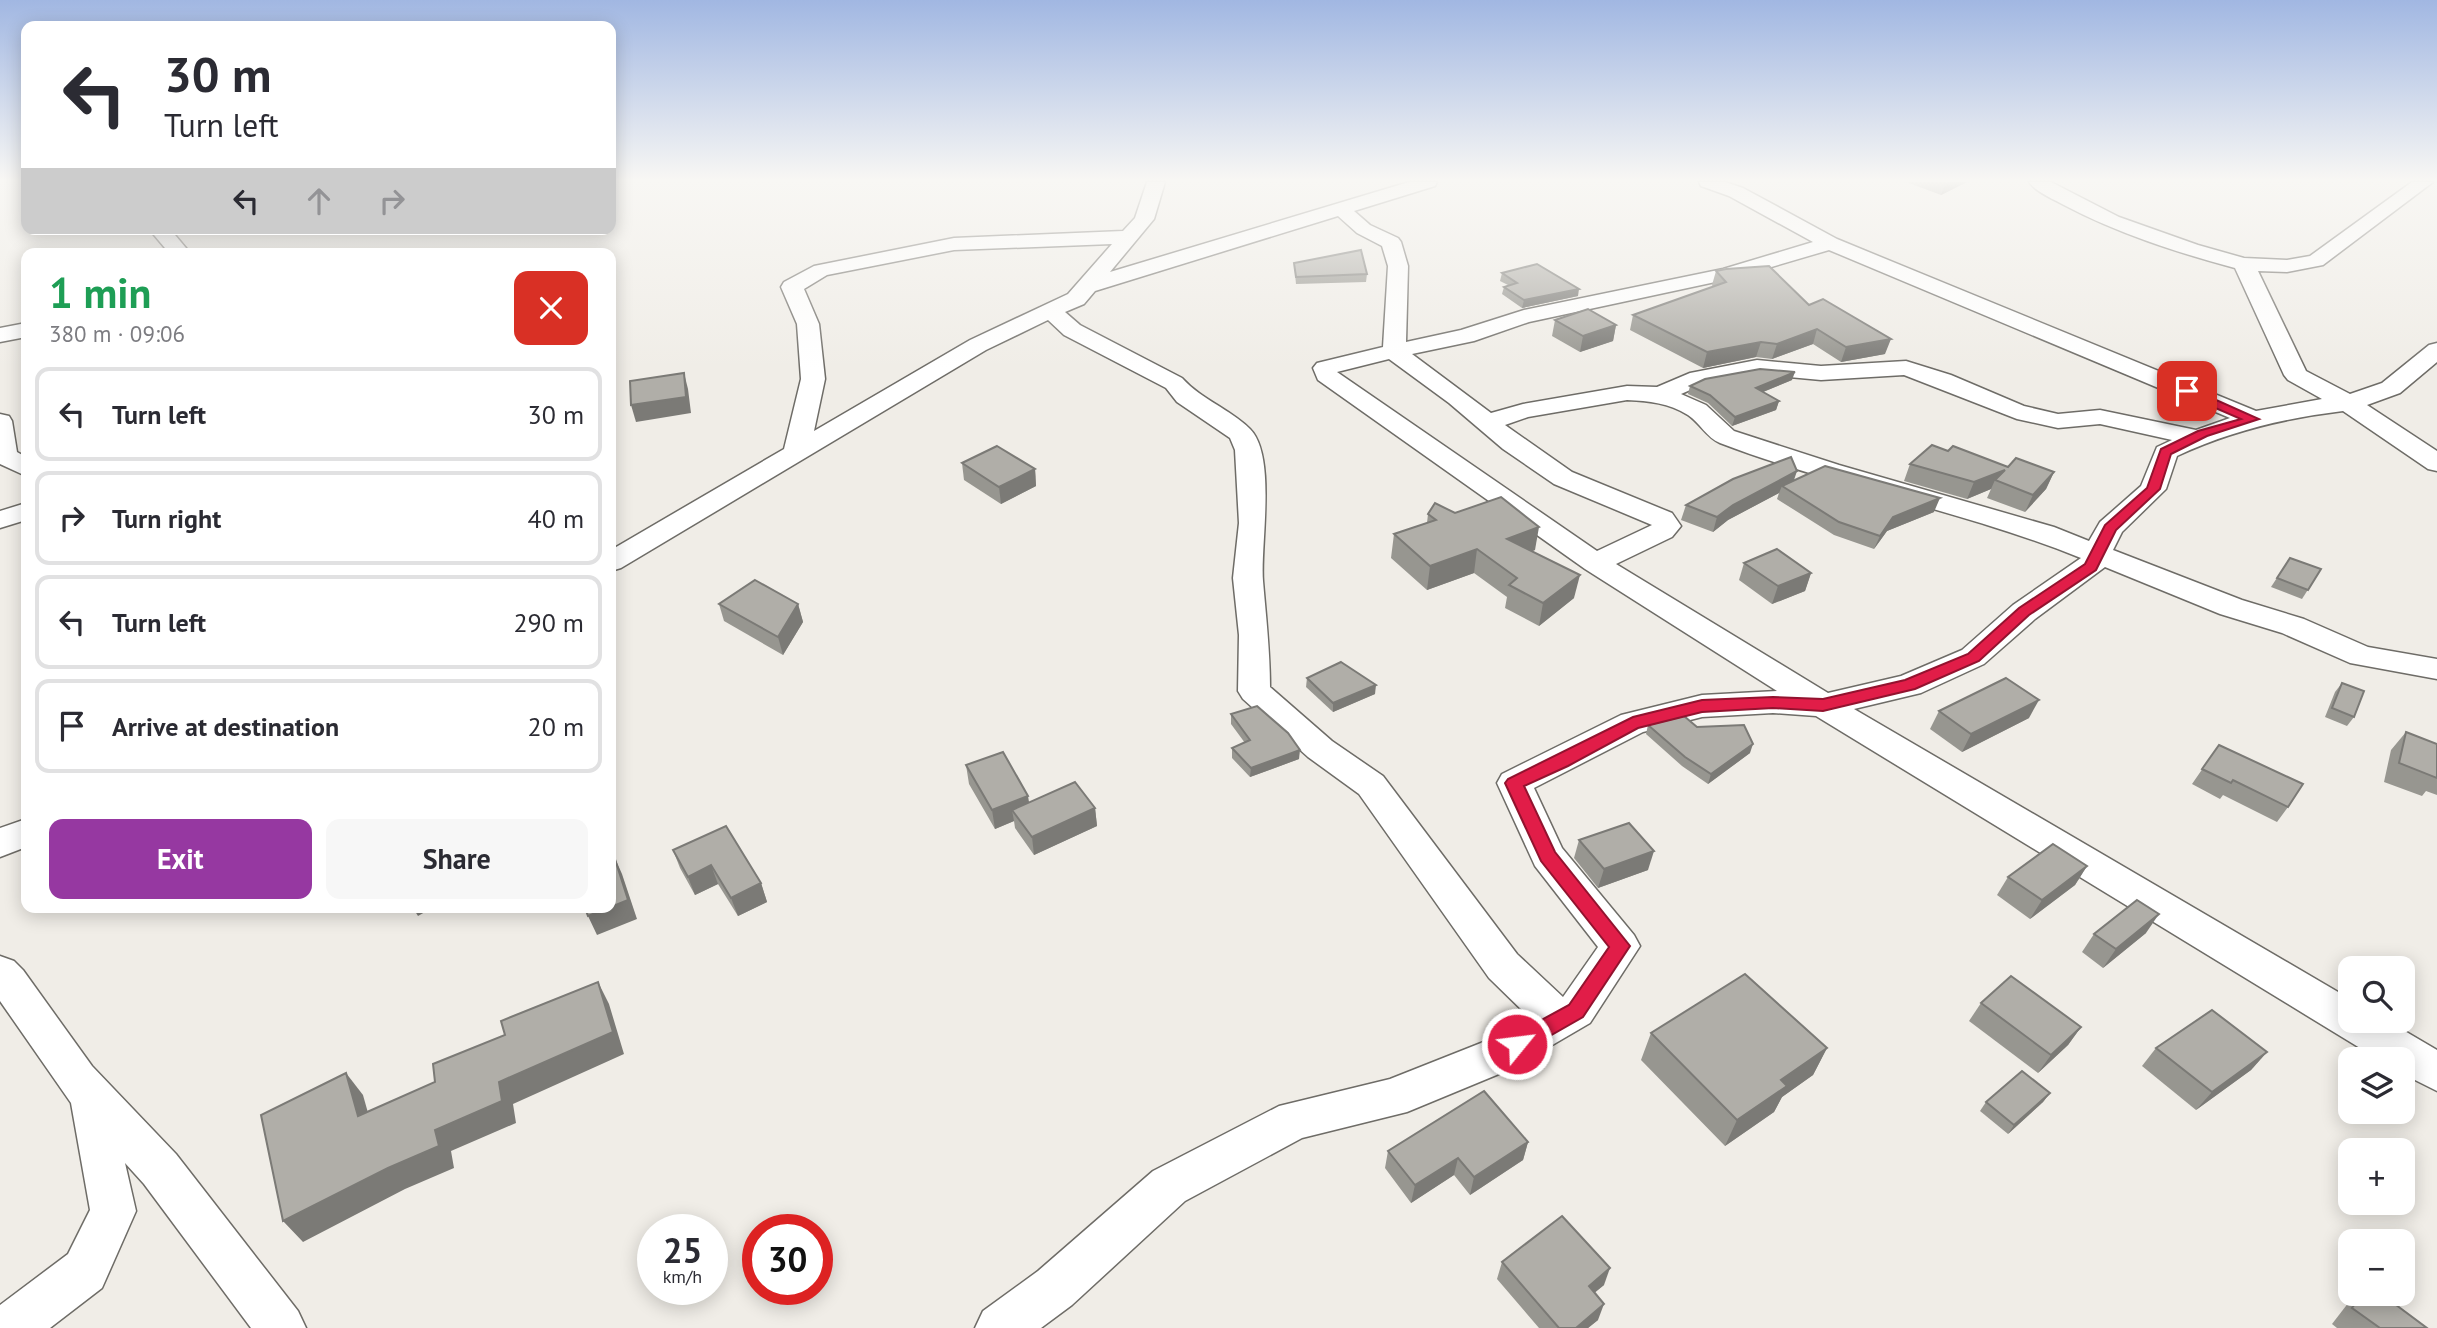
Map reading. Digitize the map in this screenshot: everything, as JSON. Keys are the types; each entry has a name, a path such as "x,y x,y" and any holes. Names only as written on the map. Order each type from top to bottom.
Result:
{"street":[{"path":"797,450 813,379 808,324 792,287 821,270 955,244"},
{"path":"616,559 978,345 1076,299 1122,244"},
{"path":"1087,286 1224,244"},
{"path":"1392,244 1398,265 1394,352"},
{"path":"1827,244 1727,274 1524,317 1466,336 1339,363 1325,368 1326,375 1595,563 1823,705 2437,1072"},
{"path":"1832,244 2253,419"},
{"path":"2180,244 2244,264 2287,266 2316,261 2339,244"},
{"path":"2244,264 2295,375 2348,403 2437,463"},
{"path":"1051,311 1072,330 1174,383 1186,397 1241,434 1248,450 1254,523 1248,578 1254,635 1254,691 1320,748 1370,785 1503,966 1560,1020"},
{"path":"0,335 21,331"},
{"path":"1000,1328 1055,1288 1169,1186 1294,1120 1392,1098 1496,1056 1576,1011 1620,946 1548,856 1514,783 1633,723 1702,706 1773,702 1823,705 1910,685 1973,657 2024,612 2091,566 2110,528 2153,489 2165,452 2195,437 2253,419 2308,407 2348,403 2390,388 2437,350"},
{"path":"1394,352 1458,398 1512,444 1563,478 1662,519 1667,526 1662,531 1595,563"},
{"path":"1660,394 1698,378 1757,367 1821,373 1906,368 1943,380 2017,412 2058,421 2100,416 2195,437"},
{"path":"1485,422 1523,411 1627,393 1660,394 1697,410 1724,436 2044,533 2231,607 2293,626 2361,656 2437,668"},
{"path":"7,431 5,456 21,465"},
{"path":"0,520 21,513"},
{"path":"0,843 21,834"},
{"path":"0,973 77,1079 160,1169 281,1328"},
{"path":"10,1328 85,1271 113,1211 92,1096"}],"building":[{"path":"1361,250 1367,274 1296,277 1294,263"},
{"path":"1537,264 1579,289 1524,300 1504,287 1517,283 1502,273"},
{"path":"1769,266 1809,305 1823,299 1891,339 1846,347 1817,329 1777,344 1761,342 1707,352 1633,315 1726,282 1716,271"},
{"path":"1588,309 1616,325 1583,336 1555,320"},
{"path":"1760,369 1795,372 1756,388 1779,401 1735,417 1710,395 1690,386 1705,379"},
{"path":"684,373 686,397 631,405 630,381"},
{"path":"1932,445 1948,451 1953,446 2008,467 2016,458 2054,472 2033,495 1995,480 2005,470 1974,482 1910,464"},
{"path":"997,446 1035,469 999,487 962,463"},
{"path":"1791,457 1797,471 1733,505 1717,517 1686,505 1733,479"},
{"path":"1825,466 1940,498 1893,517 1880,536 1839,522 1782,486"},
{"path":"1501,497 1539,527 1507,539 1580,575 1543,603 1509,585 1517,578 1477,549 1430,566 1394,534 1436,520 1428,514 1435,503 1455,513"},
{"path":"1777,549 1811,573 1778,586 1744,563"},
{"path":"2290,558 2321,569 2308,590 2277,578"},
{"path":"755,580 798,604 778,637 719,604"},
{"path":"1341,662 1376,685 1333,703 1307,678"},
{"path":"2006,678 2039,700 1971,734 1939,711"},
{"path":"2342,683 2364,691 2354,717 2332,708"},
{"path":"1257,706 1288,733 1300,750 1251,768 1232,748 1250,740 1231,714"},
{"path":"1684,716 1697,727 1744,725 1753,744 1711,774 1685,757 1648,725"},
{"path":"2406,732 2437,744 2437,778 2399,763"},
{"path":"2219,745 2303,784 2288,807 2233,780 2231,783 2202,769"},
{"path":"1003,752 1028,796 992,810 966,765"},
{"path":"1075,782 1095,808 1032,837 1012,810"},
{"path":"1629,823 1654,851 1604,869 1579,840"},
{"path":"726,826 761,883 731,898 711,865 688,877 673,850"},
{"path":"2053,844 2087,866 2042,900 2008,877"},
{"path":"616,862 628,900 616,905"},
{"path":"2137,900 2159,914 2116,949 2094,934"},
{"path":"1745,974 1827,1048 1781,1080 1787,1086 1737,1120 1651,1033"},
{"path":"2011,976 2081,1027 2051,1055 1981,1003"},
{"path":"598,982 613,1032 499,1082 502,1101 435,1130 439,1146 388,1168 283,1221 261,1115 346,1073 358,1116 435,1082 433,1064 505,1035 501,1021"},
{"path":"2212,1010 2267,1052 2212,1092 2156,1048"},
{"path":"2022,1071 2050,1093 2014,1125 1986,1102"},
{"path":"1484,1091 1528,1142 1474,1177 1458,1158 1415,1185 1388,1151"},
{"path":"1562,1216 1610,1268 1589,1286 1604,1304 1576,1328 1559,1328 1502,1262"},
{"path":"2397,1306 2427,1328 2380,1328 2352,1308"}],"route":[{"path":"1517,1044 1576,1011 1620,946 1548,856 1514,783 1633,723 1702,706 1773,702 1823,705 1910,685 1973,657 2024,612 2091,566 2110,528 2153,489 2165,452 2202,433 2253,419 2187,391"}]}
